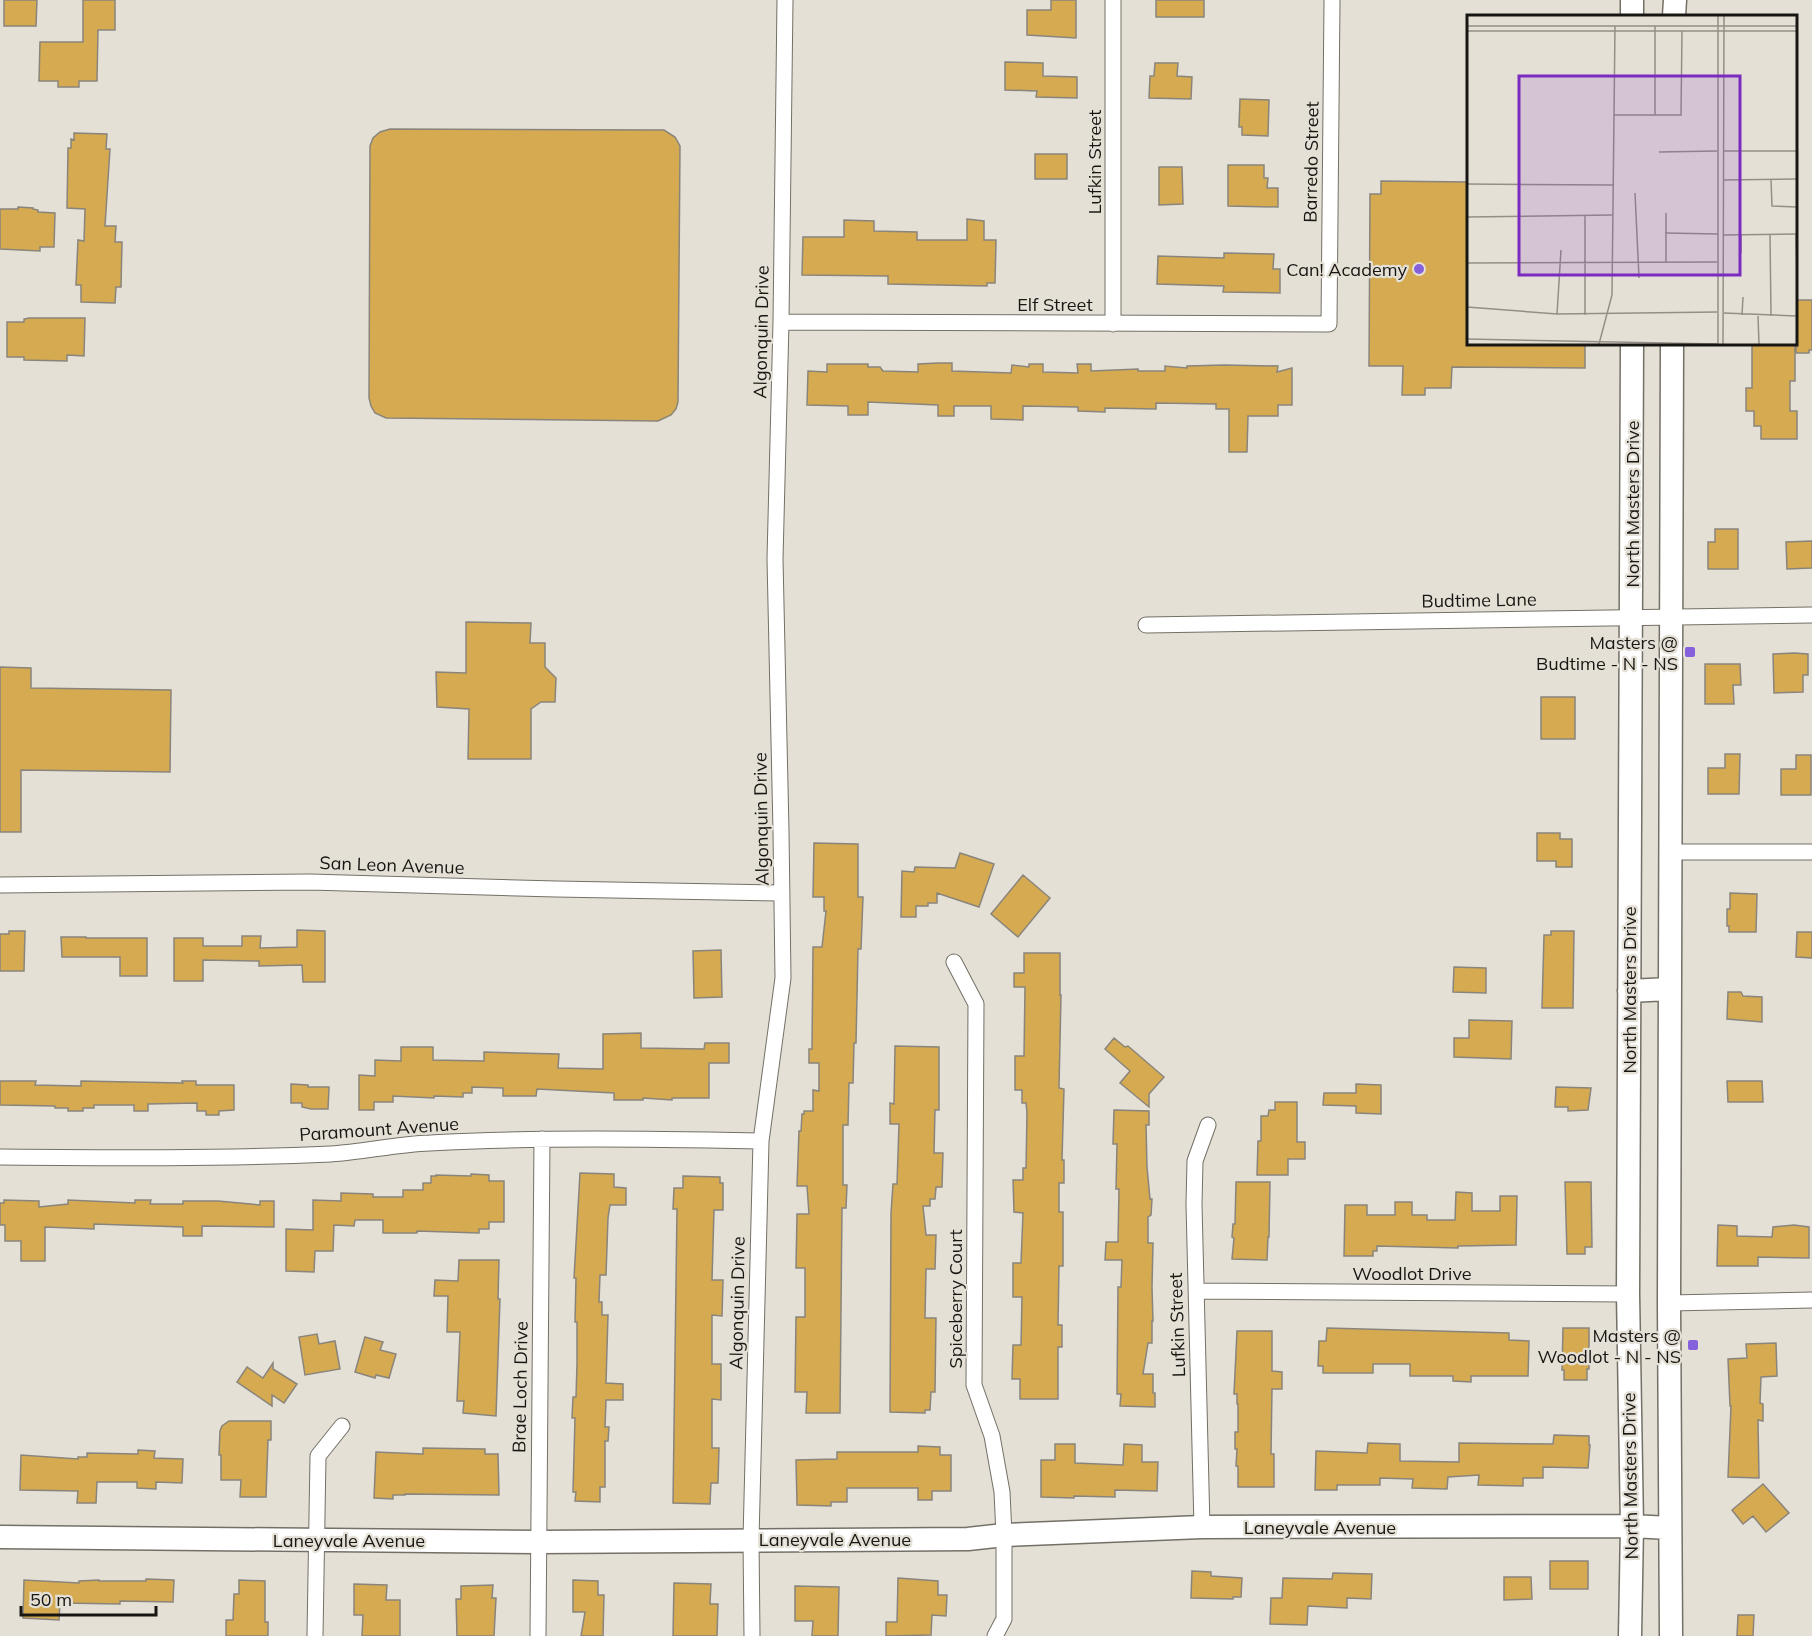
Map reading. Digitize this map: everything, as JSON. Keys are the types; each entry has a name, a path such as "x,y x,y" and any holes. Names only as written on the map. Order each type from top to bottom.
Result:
{"main road":[{"name":"North Masters Drive","path":"1630,1636 1632,1526 1628,1294 1632,345"},
{"path":"1671,1636 1669,989 1672,345"},
{"path":"1629,991 1669,989"},
{"name":"Laneyvale Avenue","path":"0,1537 538,1542 968,1539 1004,1535 1202,1527 1632,1526 1669,1528"}],"street":[{"name":"Algonquin Drive","path":"752,1636 751,1539 761,1142 783,978 775,559 785,0"},
{"name":"Lufkin Street","path":"1113,0 1113,324"},
{"name":"Barredo Street","path":"1329,324 1332,0"},
{"name":"Elf Street","path":"781,322 1329,324"},
{"name":"Budtime Lane","path":"1146,625 1812,615"},
{"path":"1670,852 1812,852"},
{"name":"San Leon Avenue","path":"0,885 310,882 782,893"},
{"name":"Spiceberry Court","path":"954,963 976,1004 974,1385 992,1436 1002,1492 1004,1619 995,1636"},
{"name":"Lufkin Street","path":"1202,1527 1194,1204 1195,1161 1208,1125"},
{"name":"Paramount Avenue","path":"0,1157 179,1158 333,1154 427,1143 542,1139 619,1138 761,1142"},
{"name":"Brae Loch Drive","path":"538,1636 542,1139"},
{"name":"Woodlot Drive","path":"1196,1291 1628,1294"},
{"path":"1669,1303 1812,1300"},
{"path":"315,1636 318,1456 342,1426"}],"building":[{"path":"4,0 37,0 36,26 4,26"},
{"path":"83,0 115,0 115,30 98,30 97,81 79,81 79,87 58,87 58,81 39,81 40,42 83,42"},
{"path":"1051,0 1076,0 1076,38 1027,35 1027,10 1051,10"},
{"path":"1156,0 1204,0 1204,17 1156,17"},
{"path":"1005,62 1043,63 1043,76 1077,77 1077,98 1036,97 1037,91 1005,90"},
{"path":"1155,63 1178,63 1177,76 1192,77 1191,99 1149,98 1150,76 1154,76"},
{"path":"1240,99 1269,100 1268,136 1242,135 1242,127 1239,127"},
{"path":"390,129 664,130 675,137 680,146 678,402 671,415 658,421 386,418 375,413 369,398 370,146 373,138 380,132"},
{"path":"74,133 107,134 106,149 110,149 105,226 116,226 115,242 122,242 121,287 116,287 115,303 81,302 81,285 76,285 78,240 84,241 85,209 67,208 68,148 71,148"},
{"path":"1035,154 1067,154 1067,179 1035,179"},
{"path":"1228,165 1264,165 1264,178 1268,178 1267,188 1278,188 1278,207 1228,206"},
{"path":"1159,167 1182,167 1183,204 1159,205"},
{"name":"Can! Academy","path":"1381,181 1467,182 1467,345 1585,345 1585,368 1452,367 1451,388 1425,388 1425,395 1402,395 1403,366 1369,366 1370,194 1381,194"},
{"path":"18,207 55,213 54,247 40,247 40,251 0,249 0,209 18,209"},
{"path":"967,219 984,221 984,240 996,240 995,283 987,283 987,286 888,284 888,276 802,275 803,237 844,237 844,220 874,221 874,231 917,232 917,240 967,240"},
{"path":"1224,253 1274,254 1273,269 1280,269 1280,293 1223,292 1224,286 1157,284 1158,256 1224,258"},
{"path":"1797,300 1812,300 1812,350 1809,350 1809,353 1796,353"},
{"path":"85,318 84,356 67,355 67,361 24,360 24,357 7,357 7,322 24,322 24,319"},
{"path":"1752,345 1795,345 1795,381 1790,381 1790,411 1797,411 1797,439 1761,439 1761,426 1754,426 1754,411 1746,411 1746,388 1752,388"},
{"path":"952,363 952,371 1011,373 1012,365 1029,367 1029,364 1043,364 1043,372 1078,373 1077,364 1091,364 1091,371 1138,369 1138,371 1165,371 1165,366 1187,368 1187,366 1224,365 1278,366 1277,372 1292,368 1292,405 1278,405 1278,416 1248,416 1247,452 1229,452 1229,409 1216,409 1216,404 1156,403 1156,409 1105,408 1105,412 1078,411 1078,407 1023,406 1023,420 991,419 991,406 954,406 954,416 938,416 938,405 868,402 868,415 848,415 848,406 807,405 808,371 827,372 827,364 868,364 868,367 880,367 883,371 918,372 918,364"},
{"path":"1715,529 1738,529 1738,569 1708,569 1708,542 1715,542"},
{"path":"1812,541 1812,568 1787,569 1786,542"},
{"path":"466,622 531,623 530,643 545,643 545,667 556,678 555,702 541,702 531,709 531,759 468,759 469,709 437,707 436,672 466,673"},
{"path":"1773,654 1808,654 1808,675 1803,675 1803,692 1774,693"},
{"path":"1705,664 1740,664 1741,685 1733,685 1734,704 1705,704"},
{"path":"0,667 31,668 31,688 171,690 170,772 21,770 21,832 0,832"},
{"path":"1541,697 1575,697 1575,739 1541,739"},
{"path":"1725,754 1740,754 1739,794 1708,794 1708,768 1725,768"},
{"path":"1796,755 1811,755 1811,795 1781,795 1781,769 1796,769"},
{"path":"1537,833 1560,833 1560,839 1572,839 1572,867 1556,867 1556,861 1537,861"},
{"path":"814,843 858,844 858,897 863,897 861,949 858,949 853,1083 849,1083 848,1125 843,1125 843,1185 847,1185 846,1208 842,1208 840,1413 806,1413 807,1392 795,1392 796,1317 805,1317 805,1268 796,1268 797,1214 809,1214 807,1186 797,1186 799,1131 801,1131 804,1111 813,1111 813,1090 819,1091 819,1063 809,1063 809,1049 812,1049 813,947 822,947 826,911 824,911 824,897 813,897"},
{"path":"960,853 994,864 979,907 937,893 937,903 916,906 916,917 901,917 902,871 914,872 915,867 955,868"},
{"path":"1023,875 1050,898 1018,937 991,914"},
{"path":"1730,893 1757,894 1756,932 1729,932 1727,909 1730,909"},
{"path":"297,930 325,931 325,982 303,982 302,965 259,966 259,961 203,960 203,981 174,981 174,938 203,938 203,946 242,946 242,936 261,936 260,948 297,947"},
{"path":"9,931 25,931 24,971 0,971 0,934 9,934"},
{"path":"1551,931 1574,931 1573,1008 1542,1008 1544,935 1551,935"},
{"path":"1797,932 1812,932 1812,958 1796,957"},
{"path":"61,937 147,938 147,976 120,976 120,957 62,957"},
{"path":"721,950 722,997 694,998 693,951"},
{"path":"1024,953 1060,953 1059,1088 1064,1089 1062,1160 1064,1160 1064,1183 1059,1183 1059,1212 1063,1212 1063,1266 1059,1266 1058,1325 1062,1325 1062,1347 1058,1347 1058,1399 1020,1399 1020,1379 1012,1379 1013,1345 1021,1345 1022,1297 1013,1297 1013,1263 1021,1263 1023,1213 1014,1212 1013,1180 1023,1180 1023,1168 1026,1168 1027,1112 1026,1103 1022,1103 1022,1090 1015,1090 1015,1056 1024,1056 1025,987 1014,987 1014,973 1024,973"},
{"path":"1454,967 1486,968 1486,993 1453,992"},
{"path":"1728,992 1741,992 1743,996 1762,997 1762,1022 1727,1019"},
{"path":"1469,1020 1512,1021 1511,1059 1454,1057 1454,1038 1469,1038"},
{"path":"641,1033 641,1048 704,1049 705,1043 729,1043 729,1063 709,1063 709,1098 614,1100 614,1093 537,1089 536,1096 503,1096 503,1088 472,1087 472,1093 463,1093 463,1097 393,1096 393,1102 374,1102 374,1110 359,1110 359,1075 375,1076 375,1060 401,1061 401,1047 433,1047 433,1060 484,1061 484,1052 559,1054 558,1068 603,1069 603,1034"},
{"path":"1114,1038 1125,1047 1128,1046 1164,1077 1149,1094 1149,1107 1120,1083 1130,1071 1105,1049"},
{"path":"895,1046 939,1047 939,1110 935,1110 934,1153 943,1153 942,1187 936,1187 935,1199 930,1199 930,1206 923,1206 926,1235 936,1235 935,1269 926,1269 925,1318 936,1318 935,1392 931,1392 930,1410 925,1410 925,1413 890,1412 891,1213 893,1184 897,1184 899,1124 890,1124 890,1103 894,1104"},
{"path":"0,1081 36,1081 35,1085 81,1086 81,1081 183,1083 182,1081 196,1081 196,1085 234,1085 234,1110 219,1111 219,1115 206,1115 206,1111 197,1111 197,1103 148,1104 148,1111 134,1111 134,1105 94,1105 94,1108 83,1108 83,1111 68,1111 68,1108 55,1108 55,1106 0,1105"},
{"path":"1727,1081 1762,1081 1763,1102 1728,1102"},
{"path":"291,1084 329,1087 328,1109 311,1109 302,1107 302,1103 291,1103"},
{"path":"1356,1084 1381,1085 1381,1114 1356,1113 1356,1106 1323,1105 1324,1093 1356,1093"},
{"path":"1556,1087 1591,1088 1588,1110 1568,1111 1568,1107 1555,1107"},
{"path":"1275,1102 1297,1102 1297,1142 1305,1142 1305,1159 1288,1159 1288,1175 1257,1175 1261,1116 1268,1116 1269,1110 1275,1110"},
{"path":"1114,1110 1149,1111 1149,1125 1146,1125 1147,1167 1150,1199 1152,1199 1151,1215 1148,1217 1148,1243 1153,1243 1153,1321 1152,1343 1148,1343 1143,1374 1153,1374 1155,1407 1120,1406 1121,1394 1117,1394 1118,1287 1121,1287 1122,1260 1105,1260 1106,1242 1118,1242 1119,1189 1116,1189 1117,1144 1113,1144"},
{"path":"580,1173 614,1174 614,1187 626,1188 626,1205 610,1205 606,1275 600,1275 599,1302 602,1302 602,1315 608,1315 606,1383 623,1384 623,1400 606,1400 605,1427 609,1427 608,1441 605,1441 605,1487 600,1487 600,1502 575,1501 576,1492 573,1492 575,1418 572,1418 573,1397 576,1397 577,1364 576,1278 574,1278"},
{"path":"471,1174 489,1175 489,1181 504,1181 504,1222 489,1222 489,1229 479,1229 479,1233 417,1231 417,1233 383,1233 383,1220 355,1220 354,1226 334,1225 333,1251 315,1251 314,1272 286,1271 286,1229 313,1230 313,1200 341,1201 341,1193 373,1194 373,1197 403,1197 403,1190 423,1190 423,1183 431,1183 431,1176 471,1176"},
{"path":"683,1176 720,1177 720,1183 723,1183 723,1210 714,1210 712,1280 723,1280 722,1316 712,1315 712,1364 721,1364 721,1400 712,1399 712,1448 719,1448 718,1483 711,1483 710,1504 673,1503 677,1209 673,1209 674,1188 683,1188"},
{"path":"1236,1182 1270,1182 1267,1260 1232,1259"},
{"path":"1565,1182 1591,1182 1592,1247 1585,1247 1585,1254 1567,1254"},
{"path":"1456,1192 1472,1193 1472,1211 1500,1211 1500,1196 1517,1196 1516,1245 1458,1246 1458,1248 1377,1246 1377,1251 1373,1251 1373,1256 1344,1256 1345,1205 1367,1205 1367,1215 1395,1215 1395,1202 1412,1202 1412,1215 1427,1215 1427,1220 1455,1220"},
{"path":"4,1200 39,1201 39,1207 68,1204 68,1200 135,1203 135,1200 151,1200 150,1204 218,1201 260,1205 260,1201 274,1201 274,1227 202,1226 202,1236 183,1236 183,1227 94,1224 94,1229 45,1227 45,1261 21,1261 21,1241 5,1241 5,1225 0,1225 0,1203 4,1203"},
{"path":"1718,1225 1737,1226 1737,1236 1772,1237 1773,1227 1794,1225 1809,1227 1809,1258 1758,1257 1758,1266 1717,1266"},
{"path":"459,1260 499,1260 496,1416 463,1413 464,1401 457,1401 460,1332 447,1332 448,1296 434,1296 435,1280 458,1281"},
{"path":"1327,1328 1509,1333 1509,1340 1529,1341 1528,1376 1471,1376 1471,1382 1453,1381 1453,1376 1410,1376 1410,1364 1373,1364 1373,1373 1323,1373 1323,1366 1318,1366 1319,1341 1326,1341"},
{"path":"1563,1328 1589,1328 1587,1380 1564,1380 1564,1370 1562,1370"},
{"path":"1237,1331 1272,1331 1272,1371 1282,1372 1282,1389 1272,1389 1271,1454 1274,1454 1274,1487 1238,1487 1235,1432 1238,1432 1238,1404 1237,1394 1234,1394"},
{"path":"317,1334 319,1344 335,1341 340,1369 305,1375 299,1337"},
{"path":"365,1337 383,1342 380,1350 396,1354 389,1378 376,1375 375,1378 355,1372"},
{"path":"1776,1343 1777,1376 1761,1377 1760,1403 1763,1404 1763,1421 1758,1420 1759,1478 1728,1477 1731,1406 1728,1359 1747,1358 1746,1344"},
{"path":"273,1363 273,1369 297,1384 284,1403 272,1395 272,1406 237,1382 247,1367 263,1378"},
{"path":"229,1421 271,1421 266,1497 240,1497 241,1480 221,1480 220,1431 222,1426"},
{"path":"1554,1435 1589,1436 1588,1468 1543,1467 1543,1478 1523,1478 1523,1486 1478,1485 1479,1475 1448,1477 1447,1489 1412,1488 1413,1479 1380,1478 1380,1485 1337,1485 1337,1490 1315,1490 1316,1451 1367,1453 1368,1443 1400,1444 1400,1461 1459,1462 1459,1443 1553,1444"},
{"path":"1055,1444 1075,1444 1075,1463 1123,1465 1124,1444 1142,1445 1142,1462 1158,1462 1157,1491 1115,1490 1115,1497 1041,1497 1041,1460 1055,1460"},
{"path":"918,1446 940,1447 940,1455 951,1455 951,1491 932,1491 932,1500 918,1500 918,1488 847,1488 847,1502 831,1502 831,1506 797,1505 796,1460 837,1459 837,1452 918,1452"},
{"path":"423,1448 485,1449 485,1454 498,1454 499,1495 405,1494 393,1495 393,1499 374,1498 376,1452 423,1454"},
{"path":"138,1450 155,1451 154,1458 183,1459 182,1483 156,1482 156,1489 137,1488 137,1482 97,1482 96,1503 77,1503 78,1491 20,1490 21,1455 78,1459 78,1457 87,1457 87,1453 138,1454"},
{"path":"1763,1484 1789,1513 1766,1532 1753,1516 1743,1524 1732,1510"},
{"path":"1550,1561 1588,1561 1588,1589 1550,1589"},
{"path":"1192,1571 1211,1572 1211,1576 1242,1578 1241,1597 1233,1597 1233,1599 1191,1598"},
{"path":"1333,1573 1372,1574 1371,1599 1347,1598 1347,1608 1308,1606 1307,1625 1270,1624 1271,1598 1282,1598 1283,1578 1332,1579"},
{"path":"1504,1577 1531,1577 1532,1599 1504,1600"},
{"path":"898,1578 938,1581 938,1595 947,1595 946,1616 932,1615 931,1635 886,1636 886,1622 897,1622"},
{"path":"146,1579 174,1580 173,1602 60,1603 59,1620 23,1618 24,1580 79,1583 79,1581 99,1580 146,1581"},
{"path":"239,1580 265,1581 265,1622 268,1622 268,1636 226,1636 226,1620 233,1620 234,1594 239,1594"},
{"path":"573,1580 598,1581 598,1595 604,1595 603,1636 581,1636 585,1612 573,1612"},
{"path":"674,1583 711,1584 710,1604 718,1604 717,1636 673,1636"},
{"path":"354,1584 387,1585 386,1600 400,1600 400,1636 362,1636 363,1615 354,1615"},
{"path":"493,1585 492,1598 496,1598 494,1636 457,1636 456,1599 461,1599 461,1586"},
{"path":"795,1586 839,1587 838,1636 812,1636 813,1621 795,1621"},
{"path":"1738,1615 1754,1615 1753,1636 1737,1636"}],"place":[{"name":"Can! Academy","path":"1419,269"},
{"name":"Masters @ Budtime - N - NS","path":"1690,652"},
{"name":"Masters @ Woodlot - N - NS","path":"1693,1345"}]}
